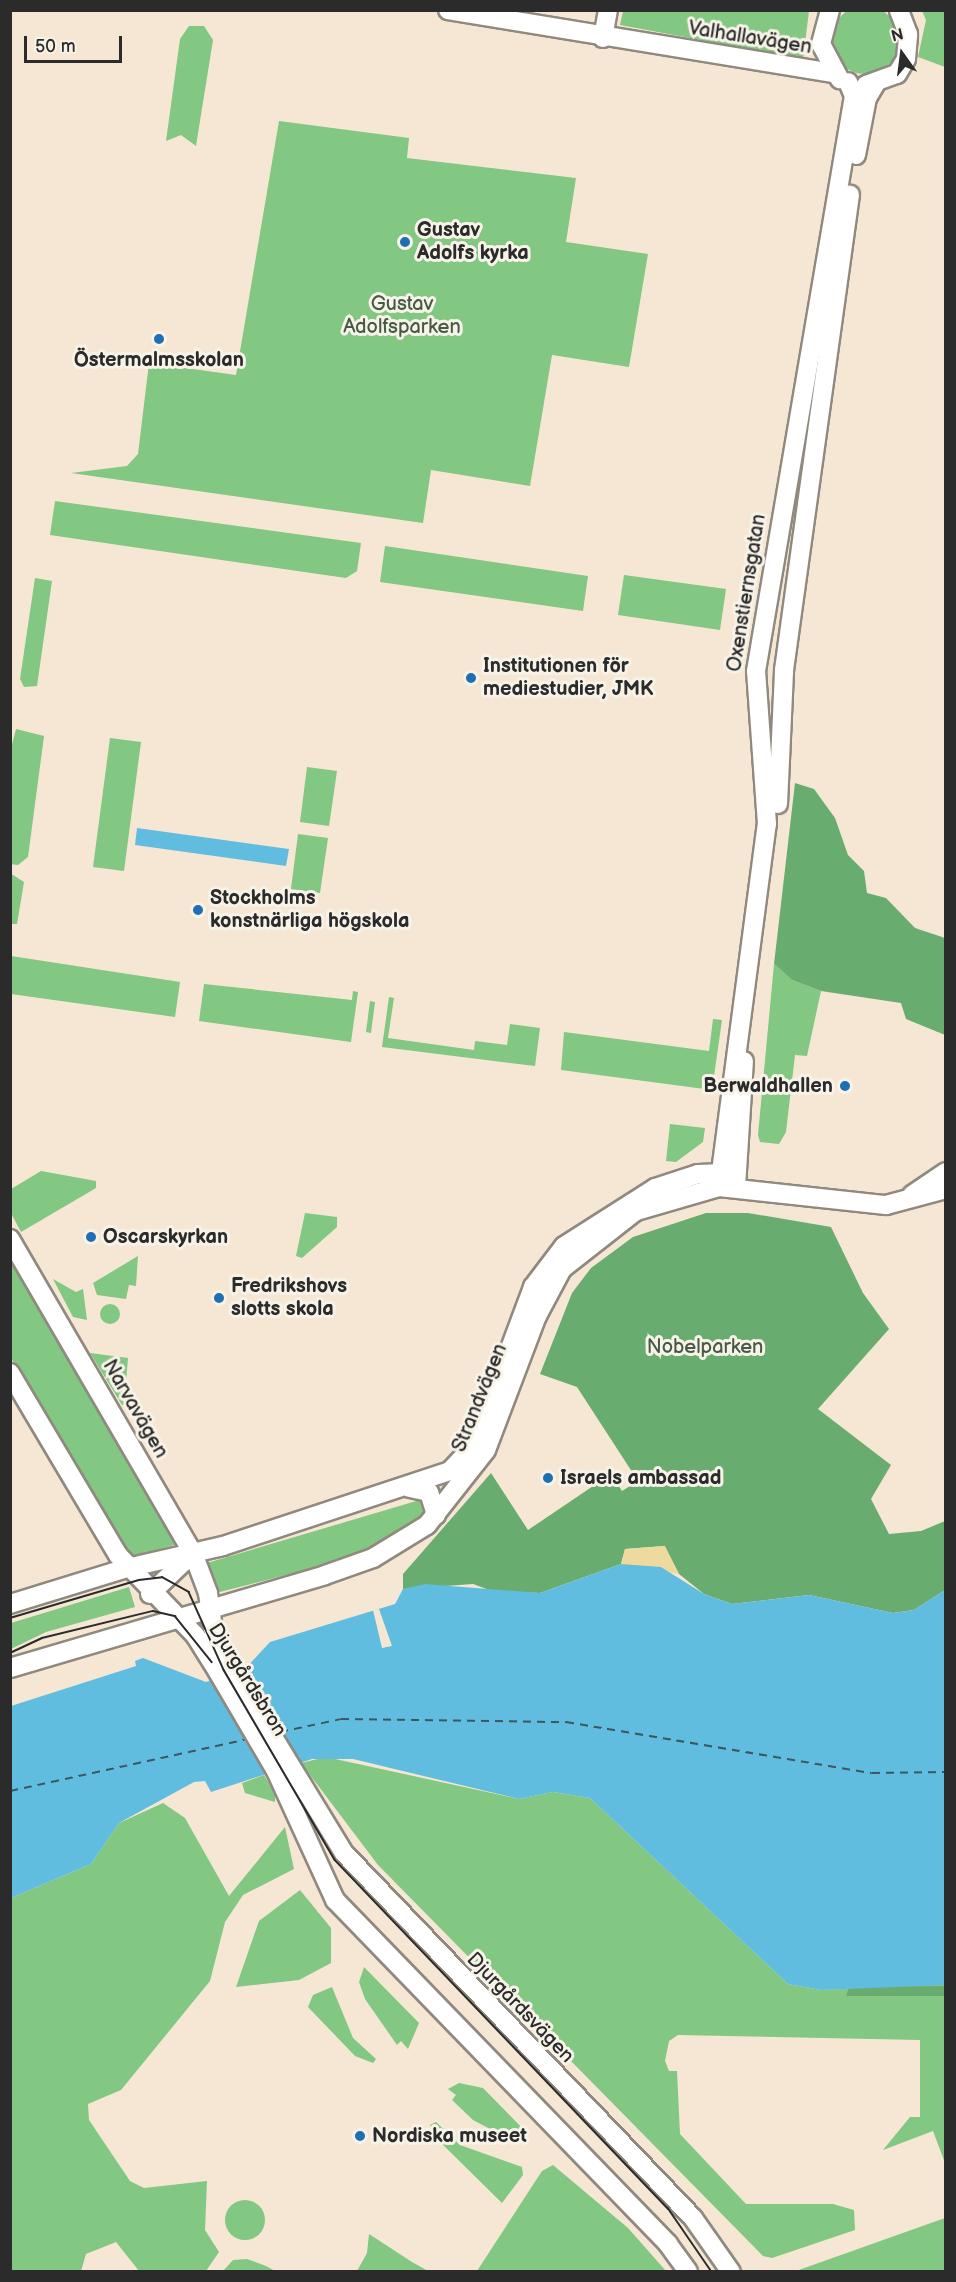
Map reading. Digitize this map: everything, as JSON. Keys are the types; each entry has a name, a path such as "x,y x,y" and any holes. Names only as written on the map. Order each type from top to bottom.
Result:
{"street":[{"name":"Valhallavägen","path":"448,10 876,83"},
{"path":"603,38 608,10"},
{"name":"Oxenstiernsgatan","path":"728,1180 767,825 756,693 760,641 854,96 840,78 821,44 830,10"},
{"path":"899,10 908,34 906,59 897,74 876,83 867,98 856,154 787,645 777,822 728,1180 781,1190 901,1203 945,1189"},
{"path":"760,641 787,645"},
{"path":"901,1203 945,1172"},
{"name":"Strandvägen","path":"10,1604 127,1568 193,1553 410,1488 450,1471 474,1445 533,1287 564,1246 655,1188 728,1180"},
{"name":"Strandvägen","path":"10,1668 211,1605 373,1558 436,1515 486,1450 537,1316 575,1255 636,1211 728,1180"},
{"name":"Narvavägen","path":"10,1239 193,1553 211,1605"},
{"path":"10,1373 127,1568 150,1594 175,1616"},
{"path":"410,1488 429,1492 436,1515"},
{"name":"Strandvägen","path":"150,1594 193,1553"},
{"name":"Djurgårdsbron","path":"211,1605 214,1635 225,1670"},
{"name":"Djurgårdsbron","path":"175,1616 225,1670 283,1769"},
{"path":"283,1769 336,1900 669,2244 688,2271"},
{"name":"Djurgårdsvägen","path":"283,1769 361,1876 693,2218 731,2271"}],"green space":[{"path":"865,6 878,8 889,16 897,27 899,40 897,53 889,64 878,72 865,74 852,72 841,64 833,53 831,40 833,27 841,16 852,8"},
{"path":"623,11 809,11 803,59 620,25"},
{"path":"922,11 945,11 945,67 918,57 926,20"},
{"path":"189,26 204,26 213,40 196,146 181,135 166,141 180,39"},
{"name":"Gustav Adolfsparken","path":"279,121 409,138 407,158 576,178 566,242 648,254 629,367 552,355 530,486 431,470 423,523 71,473 127,466 138,454 149,363 236,375"},
{"path":"55,501 361,543 357,571 346,578 50,535"},
{"path":"385,546 588,576 583,611 380,582"},
{"path":"624,575 726,589 720,630 618,615"},
{"path":"35,578 52,581 37,686 24,687 20,679"},
{"path":"16,729 44,736 28,857 18,865 10,864 10,752"},
{"path":"110,738 141,742 124,871 93,867"},
{"path":"307,767 337,771 329,826 300,822"},
{"path":"795,783 814,789 835,818 848,855 864,871 867,893 886,898 915,928 945,938 945,1035 906,1019 901,1003 821,991 792,980 774,964"},
{"path":"298,834 328,838 320,893 291,889"},
{"path":"10,873 24,882 17,924 11,924"},
{"path":"11,956 180,982 175,1017 11,994"},
{"path":"774,964 792,980 821,991 807,1056 795,1055 786,1132 779,1144 760,1142 758,1135"},
{"path":"204,984 352,1000 353,991 358,992 351,1042 199,1021"},
{"path":"389,997 394,998 388,1038 474,1050 475,1041 507,1045 510,1024 540,1028 535,1066 382,1047"},
{"path":"370,1001 375,1002 371,1033 366,1032"},
{"path":"713,1019 722,1020 712,1090 561,1070 564,1032 709,1051"},
{"path":"670,1124 705,1128 703,1142 676,1162 666,1161"},
{"path":"41,1171 96,1181 96,1188 21,1232 11,1213 11,1189"},
{"path":"305,1213 337,1217 337,1227 302,1258 296,1256"},
{"name":"Nobelparken","path":"706,1213 748,1213 831,1227 863,1293 889,1329 818,1409 891,1465 871,1499 889,1534 921,1531 945,1521 945,1590 914,1610 893,1613 809,1595 732,1604 704,1594 679,1574 664,1546 625,1549 621,1564 540,1593 492,1591 473,1584 403,1589 403,1574 491,1473 528,1530 611,1474 622,1491 638,1481 577,1387 540,1374 572,1293 591,1268 633,1237"},
{"path":"10,1256 174,1537 174,1545 128,1558 11,1358"},
{"path":"138,1256 136,1286 129,1285 126,1299 97,1295 93,1283"},
{"path":"53,1279 76,1292 83,1289 87,1320 73,1317"},
{"path":"110,1304 117,1307 120,1314 117,1321 110,1324 103,1321 100,1314 103,1307"},
{"path":"90,1353 128,1358 124,1405 122,1405"},
{"path":"423,1499 426,1512 405,1535 351,1558 216,1593 207,1563"},
{"path":"129,1587 135,1607 46,1632 11,1649 11,1623"},
{"path":"326,1757 519,1799 553,1792 590,1798 788,1984 821,1990 945,1984 945,2163 933,2131 883,2150 910,2117 920,2117 920,2040 678,2035 669,2041 665,2061 669,2071 677,2071 680,2134 746,2204 833,2204 854,2210 855,2230 772,2258 763,2256 378,1865 301,1763"},
{"path":"264,1775 275,1794 275,1802 245,1793 242,1783"},
{"path":"163,1803 185,1818 229,1896 285,1827 294,1869 243,1895 225,1922 210,1981 121,2090 88,2104 89,2120 130,2181 144,2188 207,2181 205,2230 219,2252 206,2271 139,2271 116,2242 86,2254 81,2271 11,2272 11,1898 91,1864 119,1823"},
{"path":"300,1890 331,1928 331,1963 299,1980 236,1987 259,1921"},
{"path":"364,1967 419,2023 408,2049 401,2041 397,2045 365,1999 359,1982"},
{"path":"945,1986 945,1996 846,1996 849,1987"},
{"path":"332,1987 353,2038 376,2059 373,2063 355,2056 308,2007 313,1995"},
{"path":"459,2083 483,2088 529,2135 509,2139 473,2120 452,2100 456,2095 448,2089"},
{"path":"436,2122 460,2145 522,2167 523,2175 502,2203 434,2136 430,2125"},
{"path":"553,2165 628,2228 666,2271 477,2271 542,2171"},
{"path":"245,2200 259,2206 265,2220 259,2234 245,2240 231,2234 225,2220 231,2206"},
{"path":"945,2218 945,2271 796,2271"},
{"path":"369,2234 428,2271 357,2271 367,2253"},
{"path":"247,2259 275,2271 223,2271 233,2260"}],"sand":[{"path":"665,1546 679,1574 621,1564 625,1549"}],"water":[{"path":"137,828 289,849 286,866 135,845"},
{"path":"621,1564 661,1567 704,1594 732,1604 809,1595 893,1613 914,1610 945,1590 945,1985 821,1990 788,1984 590,1798 553,1792 519,1799 353,1759 312,1759 211,1792 205,1781 194,1782 119,1823 91,1864 11,1898 11,1706 136,1666 135,1661 143,1658 206,1682 245,1669 270,1642 395,1604 403,1589 425,1584 540,1593"}],"pier":[{"path":"379,1609 392,1646 382,1648 373,1610"}],"ferry route":[{"path":"280,1732 341,1719 566,1722 872,1773 946,1772"},
{"path":"10,1791 249,1739"}],"tram line":[{"path":"10,1618 139,1580 162,1577 189,1592 224,1670 335,1860 668,2208 712,2272"},
{"path":"10,1653 42,1638 153,1611 175,1616 212,1662"}],"place":[{"name":"Gustav Adolfs kyrka","path":"405,242"},
{"name":"Östermalmsskolan","path":"159,339"},
{"name":"Institutionen för mediestudier, JMK","path":"471,678"},
{"name":"Stockholms konstnärliga högskola","path":"198,910"},
{"name":"Berwaldhallen","path":"845,1086"},
{"name":"Oscarskyrkan","path":"91,1237"},
{"name":"Fredrikshovs slotts skola","path":"219,1298"},
{"name":"Israels ambassad","path":"548,1478"},
{"name":"Nordiska museet","path":"360,2136"}]}
